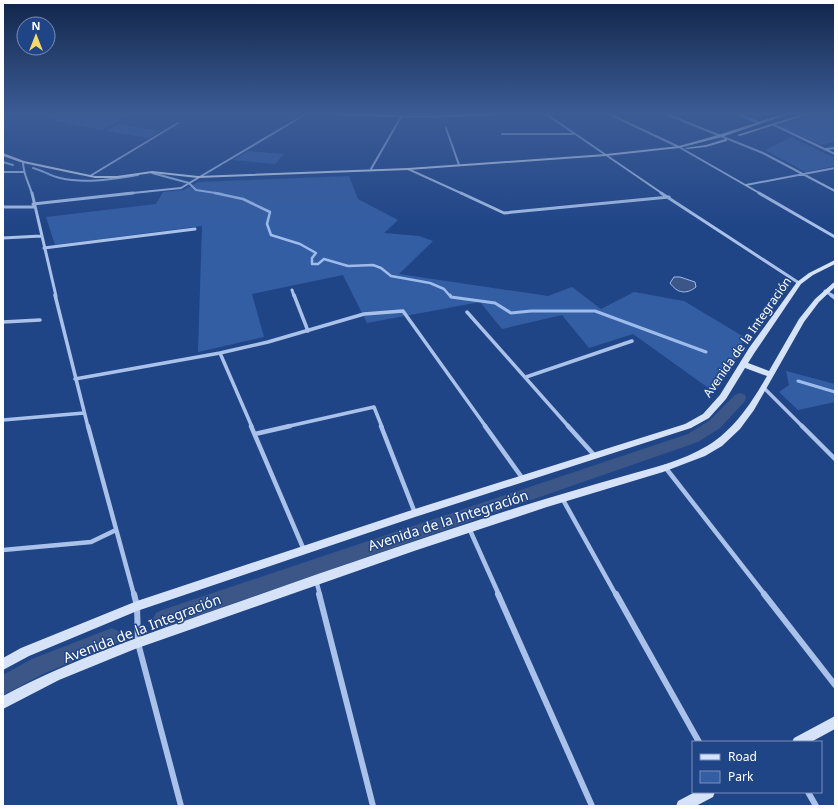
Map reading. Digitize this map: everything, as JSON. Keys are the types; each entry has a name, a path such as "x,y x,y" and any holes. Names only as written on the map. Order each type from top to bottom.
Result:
{"street":[{"path":"90,176 130,152"},
{"path":"3,208 33,206 181,188 241,152"},
{"path":"371,169 381,152"},
{"path":"454,152 459,165"},
{"path":"600,152 799,283"},
{"path":"3,154 23,162 90,176 117,177 152,172 198,177 371,169 408,169 606,156 640,152"},
{"path":"687,152 835,237"},
{"path":"760,152 835,191"},
{"path":"23,162 23,172 29,182 33,206 84,413 137,606 138,643 181,806"},
{"path":"746,185 835,168"},
{"path":"408,169 504,213 670,197"},
{"path":"3,172 23,172"},
{"path":"44,248 195,229"},
{"path":"3,238 41,236"},
{"name":"Avenida de la Integración","path":"3,664 25,652 137,606 415,513 688,426 706,416 723,397 752,350 799,283 811,274 835,262"},
{"name":"Avenida de la Integración","path":"3,703 73,668 316,579 562,498 664,468 701,453 719,443 734,430 763,387 811,306 825,291 835,284"},
{"path":"292,290 308,331"},
{"path":"825,291 835,298"},
{"path":"76,379 220,353 308,331 364,314 403,311 523,479"},
{"path":"467,312 595,456"},
{"path":"3,322 40,320"},
{"path":"526,377 632,341"},
{"path":"220,353 304,550"},
{"path":"744,365 770,374"},
{"path":"763,387 835,459"},
{"path":"255,434 374,407 415,513"},
{"path":"3,420 84,413"},
{"path":"664,468 835,685"},
{"path":"562,498 698,741"},
{"path":"469,528 592,806"},
{"path":"3,550 91,542 116,530"},
{"path":"316,579 373,806"},
{"path":"800,741 835,722"},
{"path":"683,806 706,793"},
{"path":"809,793 816,806"}],"green space":[{"path":"247,152 284,154 275,164 233,160"},
{"path":"768,152 822,152 835,158 835,166 805,172"},
{"path":"349,176 358,199 398,220 384,233 419,236 433,241 399,274 548,296 572,287 601,309 634,292 684,301 744,337 739,352 732,366 714,392 633,334 589,348 562,315 502,329 480,302 367,323 343,275 252,294 264,337 198,352 202,226 55,245 46,217 156,204 163,192 184,190 198,182"},
{"path":"786,371 835,384 835,402 798,410 779,392 789,385"}],"shaded area":[{"path":"674,277 680,277 695,282 696,287 685,292 679,291 670,283"}],"waterway":[{"path":"3,162 13,165"},
{"path":"33,168 56,177 79,181 138,175"},
{"path":"152,173 189,183 196,190 222,194"},
{"path":"215,193 243,199 270,212 267,224 271,235 300,244 316,253 312,258 312,264 318,264 324,259 348,266 373,265 381,268 391,276 430,283 444,289 450,296"},
{"path":"450,295 451,297 495,303 511,313 531,311 595,311 706,352"},
{"path":"798,381 835,392"},
{"path":"162,619 693,438 715,424 740,398"},
{"path":"3,685 39,666 112,637"}]}
